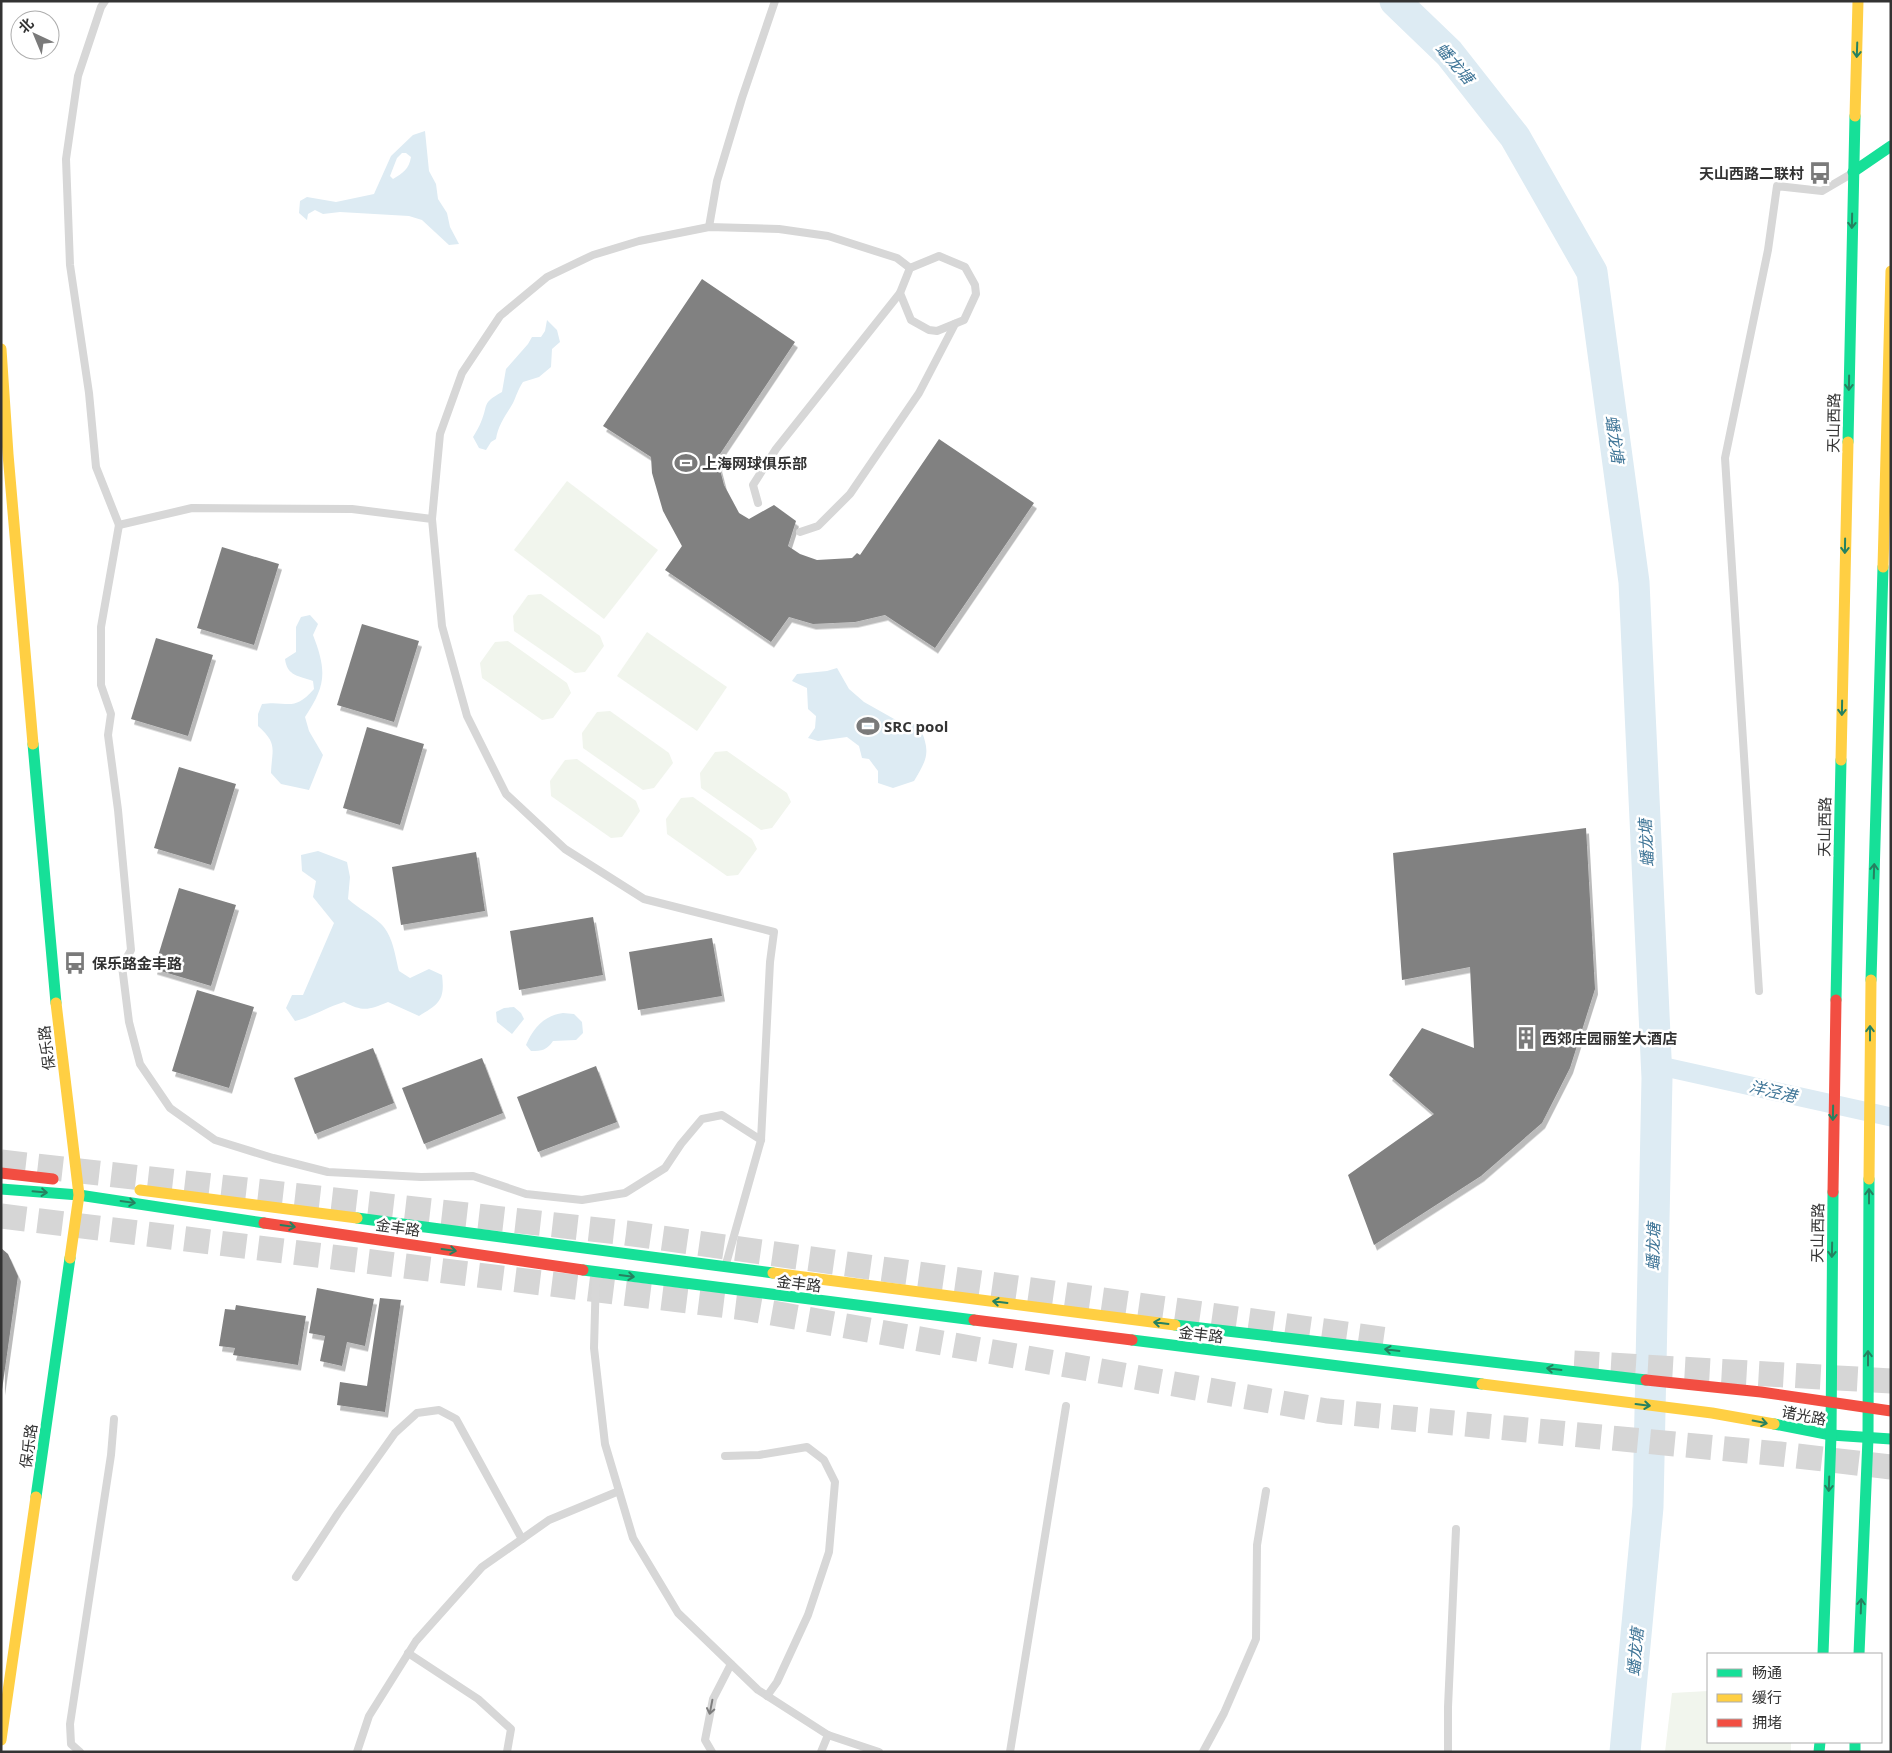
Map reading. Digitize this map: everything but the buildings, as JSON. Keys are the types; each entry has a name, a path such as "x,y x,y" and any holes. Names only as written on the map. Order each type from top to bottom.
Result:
{"main road":[{"name":"天山西路","path":"1823,1653 1831,1436 1834,1076 1858,1"},
{"path":"1853,172 1891,146"},
{"path":"1859,1653 1868,1438 1870,1015 1891,271"},
{"name":"保乐路","path":"1,349 48,931 82,1183 1,1740"},
{"path":"1,1173 82,1183"},
{"path":"124,1188 722,1277 1128,1319 1602,1375 1711,1386 1891,1411"},
{"name":"金丰路","path":"1,1189 79,1195 596,1272 722,1277 1712,1413"},
{"name":"诸光路","path":"1712,1413 1831,1436 1891,1439"}],"lane":[{"path":"105,1 101,7 78,76 66,159 70,265 89,393 96,467 119,525 101,627 101,686 111,714 108,735 118,810 131,950 122,966 128,1022 140,1064 170,1108 215,1140 328,1172 420,1177 473,1176 526,1194 582,1200 625,1194 665,1168 681,1144 702,1119 722,1115 761,1140"},
{"path":"709,228 717,181 742,98 775,1"},
{"path":"1759,991 1725,458 1768,250 1777,186 1822,191 1853,172"},
{"path":"722,1277 761,1140 770,962 774,932 644,899 565,849 506,794 467,716 442,626 432,519 440,434 462,373 500,316 547,277 593,255 639,241 709,228 779,229 828,236 897,258 910,268"},
{"path":"758,503 753,485 776,449 900,293 910,268 939,256 965,267 975,285 976,294 964,320 937,331 929,330 911,320 900,293"},
{"path":"800,532 818,526 850,494 919,393 955,324"},
{"path":"119,525 192,508 352,509 432,519"},
{"path":"596,1272 594,1348 605,1444 632,1538 678,1613 758,1690 828,1735 880,1752"},
{"path":"1010,1752 1066,1406"},
{"path":"296,1577 338,1513 395,1433 417,1412 439,1410 456,1418 522,1539"},
{"path":"80,1752 71,1744 70,1724 111,1455 114,1419"},
{"path":"726,1456 759,1455 807,1447 824,1460 835,1482 829,1552 808,1615 777,1682 767,1696"},
{"path":"357,1752 369,1716 416,1640 482,1567 549,1520 619,1491"},
{"path":"1203,1752 1224,1713 1256,1639 1257,1545 1266,1491"},
{"path":"1448,1752 1448,1707 1456,1529"},
{"path":"408,1653 478,1699 511,1729 506,1752"},
{"path":"712,1752 705,1740 713,1699 731,1664"},
{"path":"821,1752 828,1735"}],"shaded area":[{"path":"425,131 429,171 436,184 438,199 447,213 450,227 459,244 449,245 422,220 409,216 340,212 323,214 315,210 308,214 307,220 299,213 300,201 307,197 336,202 374,194 391,156 413,135","holes":["402,153 406,153 411,157 409,165 403,173 393,179 390,176 397,158"]},
{"path":"547,320 557,330 560,342 552,349 551,367 539,377 523,382 500,425 496,439 491,442 486,450 479,448 473,437 488,402 502,392 506,369 532,337 541,337 545,331"},
{"path":"567,481 658,550 604,619 514,550"},
{"path":"541,594 600,636 604,646 585,672 575,673 514,631 513,616 528,595"},
{"path":"310,615 318,624 313,635 321,659 322,678 317,696 305,717 309,731 323,755 309,790 281,784 271,773 273,752 271,742 269,737 258,726 258,714 262,704 295,703 301,701 314,689 313,681 291,672 286,665 285,659 296,652 296,627 301,617"},
{"path":"647,632 727,687 697,731 617,676"},
{"path":"508,641 567,683 571,693 553,718 542,720 482,678 480,663 495,642"},
{"name":"SRC pool","path":"837,668 849,689 864,702 903,724 919,724 925,741 926,754 923,765 914,781 893,788 878,783 878,771 869,759 862,758 859,746 847,737 818,741 808,738 815,728 816,716 808,709 807,688 792,681 797,674"},
{"path":"610,711 669,753 673,763 654,788 643,790 583,748 582,733 597,712"},
{"path":"727,751 787,793 791,802 772,828 761,830 701,788 700,773 715,752"},
{"path":"577,759 636,801 640,811 622,837 611,838 551,796 550,781 565,760"},
{"path":"693,797 752,839 757,849 738,875 727,876 667,834 666,819 681,798"},
{"path":"318,851 347,862 350,877 348,899 380,923 388,933 399,971 410,978 429,969 442,975 442,995 432,1008 419,1016 388,1002 376,1007 361,1009 344,1002 295,1021 286,1008 292,995 303,995 334,923 313,897 316,881 302,871 301,855"},
{"path":"514,1007 521,1013 524,1019 512,1034 497,1022 496,1012 504,1008"},
{"path":"563,1013 574,1014 582,1022 583,1033 576,1040 553,1041 544,1049 531,1051 526,1045 540,1023 551,1016"},
{"path":"1707,1691 1707,1743 1791,1743 1791,1752 1665,1752 1672,1693"}],"waterway":[{"name":"蟠龙塘","path":"1395,1 1449,53 1515,137 1592,272 1634,582 1657,1078 1648,1507 1625,1752"},
{"name":"洋泾港","path":"1656,1065 1891,1117"}],"tunnel":[{"path":"1,1162 626,1233 1388,1340"},
{"path":"1,1216 744,1308 1327,1411 1780,1454 1891,1467"},
{"path":"1574,1363 1891,1381"}],"traffic: fast":[{"path":"1848,442 1855,116"},
{"path":"1853,172 1891,146"},
{"path":"1871,980 1883,567"},
{"path":"33,744 56,1003"},
{"path":"1836,1000 1841,760"},
{"path":"1859,1653 1868,1438 1869,1179"},
{"path":"1,1189 79,1195 264,1223"},
{"path":"1823,1653 1831,1435 1833,1192"},
{"path":"357,1218 773,1273"},
{"path":"36,1497 70,1258"},
{"path":"583,1270 974,1320"},
{"path":"1175,1325 1646,1380"},
{"path":"1132,1340 1482,1384"},
{"path":"1774,1424 1831,1435 1891,1439"},
{"path":"1819,1752 1820,1743"},
{"path":"1855,1743 1855,1752"}],"traffic: slow":[{"path":"1855,116 1858,1"},
{"path":"1883,567 1891,271"},
{"path":"1,349 8,454 33,744"},
{"path":"1841,760 1848,442"},
{"path":"1869,1179 1871,980"},
{"path":"56,1003 79,1195 70,1258"},
{"path":"140,1190 357,1218"},
{"path":"773,1273 1175,1325"},
{"path":"1482,1384 1712,1413 1774,1424"},
{"path":"1,1740 36,1497"}],"traffic: jam":[{"path":"1833,1192 1836,1000"},
{"path":"1,1173 53,1179"},
{"path":"264,1223 583,1270"},
{"path":"974,1320 1132,1340"},
{"path":"1646,1380 1761,1392 1891,1411"}],"place":[{"name":"天山西路二联村","path":"1820,173"},
{"name":"上海网球俱乐部","path":"686,463"},
{"name":"SRC pool","path":"868,726"},
{"name":"保乐路金丰路","path":"75,963"},
{"name":"西郊庄园丽笙大酒店","path":"1526,1038"}]}
